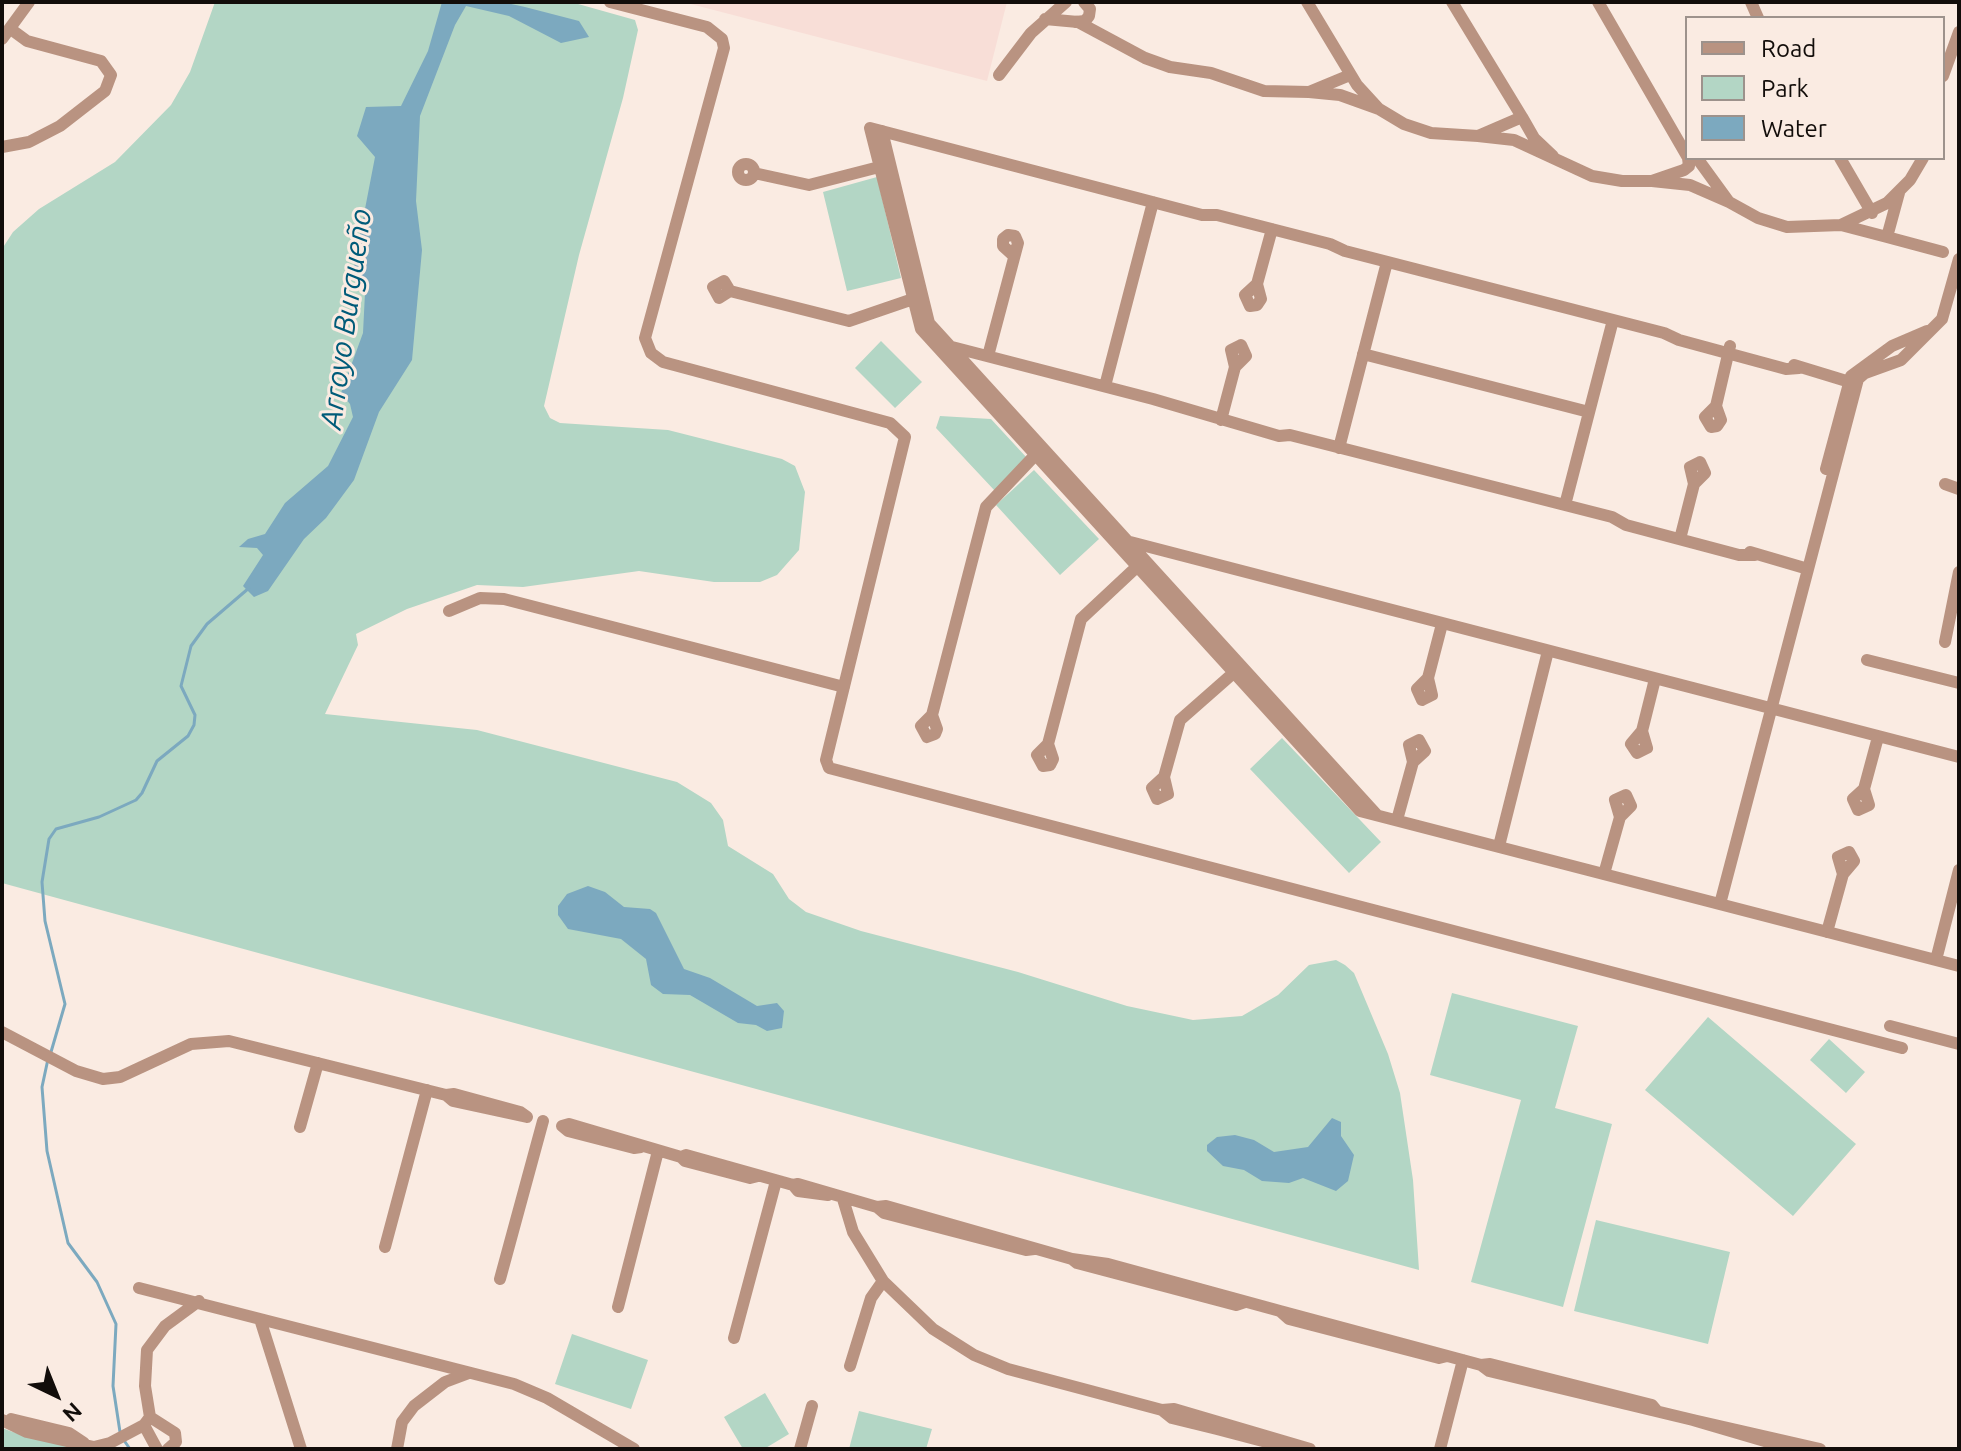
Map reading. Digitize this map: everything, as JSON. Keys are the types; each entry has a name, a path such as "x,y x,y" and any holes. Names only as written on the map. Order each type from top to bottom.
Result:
{"street":[{"path":"2,147 29,142 60,126 105,91 111,75 101,61 7,35 29,2"},
{"path":"610,2 707,27 722,39 724,48 645,338 651,353 663,362 890,423 905,437 826,765 835,771 1902,1048"},
{"path":"1307,2 1346,78 1350,94"},
{"path":"1452,2 1529,130 1553,156"},
{"path":"1598,2 1685,149"},
{"path":"1607,2 1685,137"},
{"path":"999,75 1045,19 1076,3"},
{"path":"1045,19 1078,22 1089,16 1076,3"},
{"path":"1076,3 1070,17 1145,58 1170,67 1211,73 1264,91 1350,94 1404,124 1431,133 1516,141 1592,176 1692,186 1758,218 1787,227 1841,225 1943,252"},
{"path":"1076,3 1110,37"},
{"path":"1945,70 1959,32"},
{"path":"1309,92 1346,78"},
{"path":"1346,78 1350,94"},
{"path":"1478,136 1522,117"},
{"path":"1508,125 1516,141"},
{"path":"1804,568 1755,555 1739,555 1681,536 1626,525 1612,517 1290,435 1279,436 1222,417 988,356 966,362 933,342 918,324 916,298 876,129 1202,215 1215,222 1271,232 1328,251 1345,251 1664,333 1682,333 1729,350 1853,383"},
{"path":"1516,141 1529,130"},
{"path":"1841,160 1873,212 1892,218"},
{"path":"1887,237 1899,193 1922,160"},
{"path":"1652,181 1694,164"},
{"path":"1692,186 1694,164"},
{"path":"1692,186 1694,164"},
{"path":"1694,164 1729,202"},
{"path":"754,173 809,185 885,165"},
{"path":"1841,225 1873,212 1899,193"},
{"path":"1105,386 1153,202"},
{"path":"1869,233 1873,212"},
{"path":"1257,284 1271,232"},
{"path":"988,356 1014,256"},
{"path":"1716,903 1853,383 1880,353 1937,325 1945,314 1959,259"},
{"path":"1339,448 1387,262"},
{"path":"730,291 849,321 916,298"},
{"path":"916,298 929,323 966,362 992,400 1144,558 1238,669 1377,815 1959,966"},
{"path":"1565,505 1613,320"},
{"path":"933,342 950,346"},
{"path":"1716,406 1729,350"},
{"path":"1363,354 1589,412"},
{"path":"1222,417 1235,367"},
{"path":"1039,451 1111,537 1144,558 1442,624 1959,757"},
{"path":"932,715 986,507 1039,451"},
{"path":"1681,536 1694,484"},
{"path":"1945,484 1959,489"},
{"path":"1111,537 1128,542"},
{"path":"1048,744 1081,619 1144,558"},
{"path":"1945,642 1959,572"},
{"path":"449,611 480,598 495,597 844,687"},
{"path":"1428,678 1442,624"},
{"path":"1499,846 1548,651"},
{"path":"1867,660 1959,683"},
{"path":"1164,777 1180,720 1238,669"},
{"path":"1642,731 1655,679"},
{"path":"1864,789 1878,737"},
{"path":"1397,820 1413,762"},
{"path":"1604,874 1620,817"},
{"path":"1936,960 1959,870"},
{"path":"1827,932 1843,874"},
{"path":"1890,1026 1959,1044"},
{"path":"2,1032 58,1063 84,1074 111,1079 180,1047 221,1041 318,1063 446,1095 453,1101 562,1126 569,1124 636,1142 641,1147 798,1184 877,1207 884,1213 937,1223 1026,1250 1034,1249 1077,1263 1280,1311 1439,1358 1447,1356 1481,1365 1490,1364 1652,1405 1657,1411 1792,1447 1820,1449"},
{"path":"300,1127 318,1063"},
{"path":"385,1247 427,1090"},
{"path":"500,1279 543,1121"},
{"path":"618,1307 658,1151"},
{"path":"734,1338 776,1181"},
{"path":"843,1199 853,1232 883,1281 933,1329 994,1364 1162,1410 1174,1409 1274,1444 1310,1449"},
{"path":"850,1366 871,1298 883,1281"},
{"path":"139,1288 199,1301 534,1391 634,1449"},
{"path":"157,1449 143,1424 147,1350 165,1326 199,1301"},
{"path":"260,1319 301,1449"},
{"path":"1440,1449 1463,1360"},
{"path":"397,1449 402,1422 414,1406 445,1382 470,1373"},
{"path":"800,1449 812,1406"},
{"path":"2,1418 69,1433 94,1447 110,1443 143,1424 175,1433 176,1442 168,1449"}],"shaded area":[{"path":"683,2 1007,2 987,81"}],"green space":[{"path":"215,2 571,2 635,20 638,30 623,98 579,255 544,406 550,418 560,423 668,430 782,459 795,466 805,492 799,550 777,575 760,582 714,582 639,571 523,587 477,585 407,609 356,634 358,645 325,714 477,730 677,782 711,803 723,820 728,846 773,874 789,899 806,912 861,931 1018,972 1127,1006 1193,1020 1242,1016 1278,995 1309,965 1336,960 1354,973 1388,1054 1400,1093 1413,1180 1419,1270 2,883 2,249 13,232 39,209 115,162 171,105 190,72"},
{"path":"877,177 901,278 847,291 823,192"},
{"path":"881,341 922,382 895,408 855,368"},
{"path":"940,416 991,419 1027,458 995,491 936,428"},
{"path":"1034,470 1099,539 1060,575 996,505"},
{"path":"1282,738 1381,842 1349,873 1250,769"},
{"path":"1452,993 1578,1026 1555,1108 1612,1124 1563,1307 1471,1282 1521,1100 1430,1075"},
{"path":"1708,1017 1856,1144 1793,1216 1645,1090"},
{"path":"1829,1039 1865,1072 1846,1093 1810,1060"},
{"path":"1596,1220 1730,1252 1708,1344 1574,1311"},
{"path":"572,1334 648,1360 631,1409 555,1384"},
{"path":"765,1393 789,1434 764,1449 743,1449 724,1417"},
{"path":"859,1411 932,1429 926,1449 849,1449"},
{"path":"2,1428 13,1432 81,1449 2,1449"}],"water":[{"path":"442,2 502,2 525,7 579,21 589,37 561,43 509,16 466,6 455,25 420,116 416,201 422,250 412,360 379,412 354,480 326,518 304,539 268,591 254,597 243,586 263,555 257,548 239,547 248,539 265,534 285,503 328,466 353,417 350,404 341,393 363,333 365,293 354,266 375,157 357,136 366,107 401,106 428,51"},
{"path":"588,886 605,892 624,907 650,909 656,913 684,969 710,978 757,1006 777,1003 784,1011 782,1028 767,1031 756,1025 738,1023 690,995 663,994 651,985 646,959 621,939 568,929 558,915 558,906 567,894"},
{"path":"1332,1118 1341,1122 1341,1136 1354,1155 1348,1181 1336,1191 1303,1178 1289,1183 1262,1181 1244,1170 1223,1166 1207,1151 1207,1145 1217,1137 1235,1135 1254,1140 1274,1152 1308,1147"}],"waterway":[{"name":"Arroyo Burgueño","path":"51,1052 65,1004 45,921 42,882 49,839 56,829 99,817 136,800 157,761 188,736 195,715 181,686 191,646 207,624 249,588"},
{"name":"Arroyo Burgueño","path":"48,1059 42,1087 47,1151 68,1243 97,1282 116,1324 113,1386 120,1432"},
{"name":"Arroyo Burgueño","path":"123,1439 130,1449"}]}
